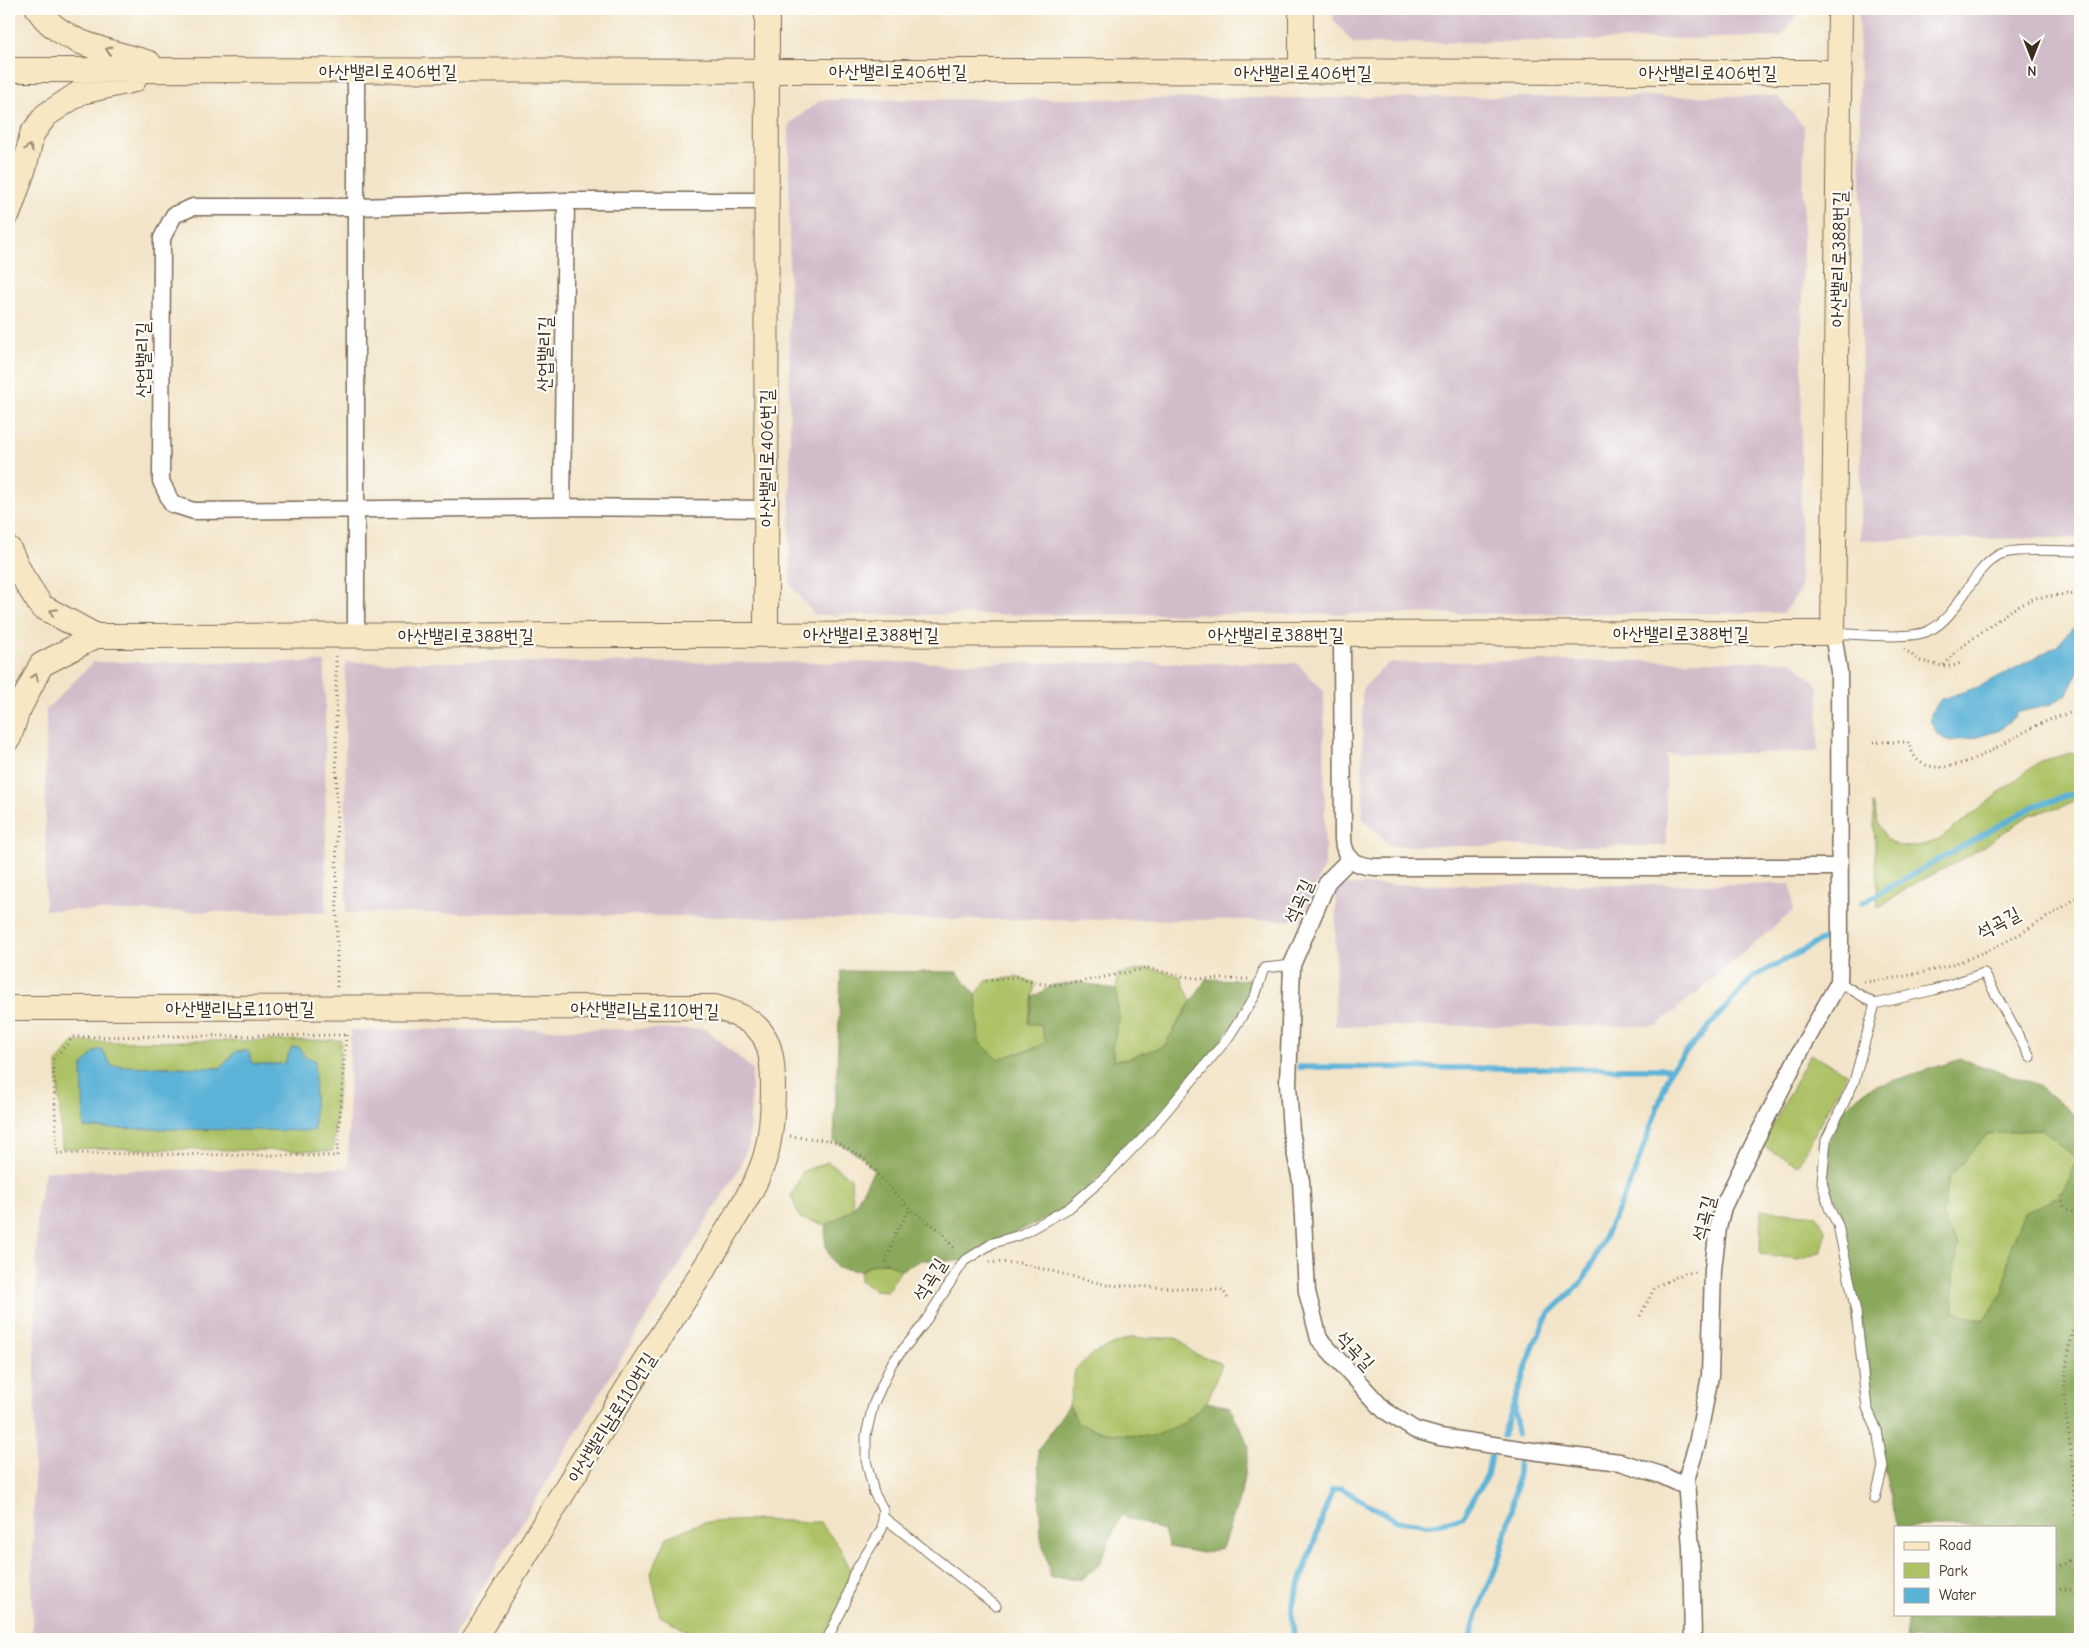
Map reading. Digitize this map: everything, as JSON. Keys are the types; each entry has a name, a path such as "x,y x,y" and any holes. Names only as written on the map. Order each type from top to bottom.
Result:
{"street":[{"path":"38,9 54,28 70,38 172,70"},
{"path":"767,9 767,71"},
{"path":"1301,9 1301,72"},
{"name":"아산밸리로388번길","path":"96,636 1832,633 1840,9"},
{"name":"아산밸리로406번길","path":"9,70 1840,72"},
{"path":"9,212 25,165 32,134 46,115 81,92 172,70"},
{"path":"356,71 356,635"},
{"name":"아산밸리로406번길","path":"766,635 767,71"},
{"name":"산업밸리길","path":"562,507 566,201"},
{"name":"산업밸리길","path":"766,201 566,201 356,207 193,207 174,215 162,238 161,480 172,504 194,511 562,507 766,509"},
{"path":"9,549 22,576 41,606 96,636"},
{"name":"석곡길","path":"1693,1639 1691,1548 1686,1480 1697,1444 1710,1376 1713,1269 1718,1228 1723,1207 1802,1048 1839,982 1839,672 1832,633"},
{"path":"1342,634 1342,839 1343,846 1350,860 1356,864 1375,867 1839,866"},
{"path":"9,738 17,713 41,665 96,636"},
{"name":"석곡길","path":"1350,860 1328,881 1292,965 1288,1084 1292,1132 1301,1181 1308,1292 1318,1339 1384,1410 1415,1430 1440,1437 1620,1462 1661,1475 1687,1487"},
{"name":"아산밸리남로110번길","path":"9,1008 715,1008 737,1014 750,1021 761,1031 770,1048 773,1071 773,1115 760,1171 752,1190 688,1296 626,1390 474,1639"}],"lane":[{"path":"1832,633 1896,635 1928,631 1948,615 1978,574 1998,555 2015,551 2080,551"},
{"path":"1261,978 1264,968 1292,965"},
{"path":"1839,982 1875,1004 1934,990 1984,973 2030,1057"},
{"name":"석곡길","path":"882,1516 883,1509 874,1493 866,1460 866,1435 873,1405 892,1363 923,1325 964,1261 993,1243 1020,1236 1069,1208 1106,1176 1147,1134 1228,1038 1255,996 1261,978"},
{"path":"1875,1004 1854,1082 1826,1140 1822,1182 1829,1208 1838,1225 1856,1312 1867,1408 1877,1430 1883,1467 1875,1498"},
{"path":"882,1516 996,1606"},
{"path":"827,1639 845,1604 852,1575 882,1529 882,1516"}],"path":[{"path":"1943,666 1959,649 2011,610 2035,598 2066,594 2080,595"},
{"path":"1901,647 1920,661 1943,666 1954,666 1963,662"},
{"path":"336,656 336,988"},
{"path":"1873,742 1908,742 1913,754 1920,762 1938,767 1964,762 2030,728 2080,710"},
{"name":"석곡길","path":"1839,982 1866,982 1917,974 1977,955 2029,928 2080,896"},
{"path":"986,980 1016,977 1035,983 1053,985 1080,982 1148,968 1180,976 1206,979 1236,980 1261,978"},
{"path":"346,1035 337,1156 58,1153 53,1060 73,1037 346,1035"},
{"path":"770,1134 834,1141 860,1156 910,1209 942,1232 964,1261 1019,1263 1107,1285 1223,1290 1228,1299"},
{"path":"2061,1196 2064,1207 2080,1216"},
{"path":"886,1262 896,1233 910,1209"},
{"path":"1640,1316 1655,1287 1685,1273 1713,1269"},
{"path":"2080,1307 2075,1323 2066,1372 2065,1401 2072,1468 2071,1494 2075,1518 2080,1530"},
{"path":"2056,1567 2063,1565 2080,1553"},
{"path":"2056,1589 2071,1590 2080,1597"}],"shaded area":[{"path":"1333,9 1801,9 1781,37 1354,44 1333,19"},
{"path":"1859,9 2080,9 2080,538 1860,540 1862,302"},
{"path":"1777,96 1804,126 1800,591 1784,613 815,615 790,585 789,124 821,100"},
{"path":"1792,661 1819,687 1818,752 1666,754 1666,846 1390,846 1363,819 1362,689 1388,663"},
{"path":"93,662 325,662 326,913 45,910 46,710"},
{"path":"345,662 1297,663 1324,691 1325,863 1301,920 826,919 512,913 346,913"},
{"path":"1792,884 1793,911 1657,1026 1335,1026 1336,885"},
{"path":"706,1029 752,1069 749,1143 740,1167 619,1362 452,1639 32,1639 37,1211 45,1171 348,1168 350,1030"}],"green space":[{"path":"2080,751 2080,798 2059,808 2031,814 1972,854 1909,887 1878,908 1873,804 1880,827 1889,840 1901,846 1917,846 1939,840 2040,761"},
{"path":"1148,968 1180,976 1191,1001 1164,1046 1127,1059 1114,1061 1112,1047 1119,1020 1116,990 1118,974"},
{"path":"841,971 957,972 976,995 979,1042 998,1059 1035,1048 1046,1042 1040,1024 1028,1024 1033,997 1053,985 1080,982 1116,990 1119,1020 1112,1047 1114,1061 1127,1059 1164,1046 1206,979 1236,980 1261,978 1255,996 1185,1089 1069,1208 993,1243 964,1261 921,1260 901,1270 886,1262 871,1265 860,1271 837,1268 825,1243 827,1225 853,1208 874,1170 861,1156 834,1141"},
{"path":"1016,977 1035,983 1028,1023 1040,1024 1046,1042 1035,1048 998,1059 979,1042 976,995 986,981"},
{"path":"341,1040 333,1151 62,1148 57,1062 74,1042","holes":["292,1047 305,1057 314,1131 82,1067 102,1050 111,1066 221,1068 237,1051 253,1064 284,1064"]},
{"path":"1810,1054 1847,1073 1798,1165 1762,1146"},
{"path":"1961,1059 2036,1084 2080,1119 2080,1639 1906,1639 1909,1616 2056,1616 2056,1526 1898,1526 1876,1437 1854,1324 1845,1229 1839,1205 1828,1185 1828,1147 1841,1111 1867,1089","holes":["2042,1129 2077,1159 2061,1196 2024,1213 2011,1243 2004,1292 1983,1321 1954,1312 1953,1278 1958,1246 1941,1216 1950,1177 1987,1134"]},
{"path":"2042,1129 2077,1159 2061,1196 2024,1213 2011,1243 2004,1292 1983,1321 1954,1312 1953,1278 1958,1246 1941,1216 1950,1177 1987,1134"},
{"path":"828,1162 851,1178 853,1209 827,1225 800,1218 791,1196 803,1171"},
{"path":"1761,1210 1817,1215 1826,1232 1820,1253 1798,1259 1760,1254"},
{"path":"886,1262 901,1270 887,1291 875,1290 860,1281 860,1271 871,1265"},
{"path":"1129,1338 1179,1338 1193,1353 1222,1364 1207,1402 1182,1424 1152,1437 1105,1433 1077,1423 1069,1405 1075,1370 1092,1354"},
{"path":"1207,1402 1230,1407 1249,1446 1241,1494 1222,1548 1202,1553 1169,1547 1164,1531 1121,1515 1099,1565 1082,1579 1051,1578 1041,1538 1038,1450 1069,1405 1078,1423 1105,1433 1152,1437 1182,1424"},
{"path":"757,1520 820,1522 840,1548 853,1575 827,1639 695,1639 691,1633 660,1616 651,1573 667,1537 703,1522"}],"water":[{"path":"2080,620 2080,662 2077,674 2067,694 2050,705 2019,712 2000,730 1978,737 1950,741 1938,735 1931,723 1931,714 1940,700 1980,686 2057,646"},
{"path":"292,1047 299,1047 305,1057 315,1060 314,1131 84,1128 82,1067 96,1050 102,1050 112,1066 221,1068 236,1051 248,1051 253,1064 284,1064"}],"waterway":[{"path":"1862,903 2034,806 2080,792"},
{"path":"1503,1436 1535,1342 1548,1315 1584,1280 1632,1180 1671,1069 1753,977 1827,937"},
{"path":"1299,1067 1671,1069"},
{"path":"1515,1407 1517,1435"},
{"path":"1294,1639 1292,1606 1332,1490 1341,1488 1397,1521 1432,1525 1462,1518 1487,1476 1491,1455"},
{"path":"1471,1639 1478,1612 1496,1567 1508,1526 1517,1483 1519,1455"}]}
